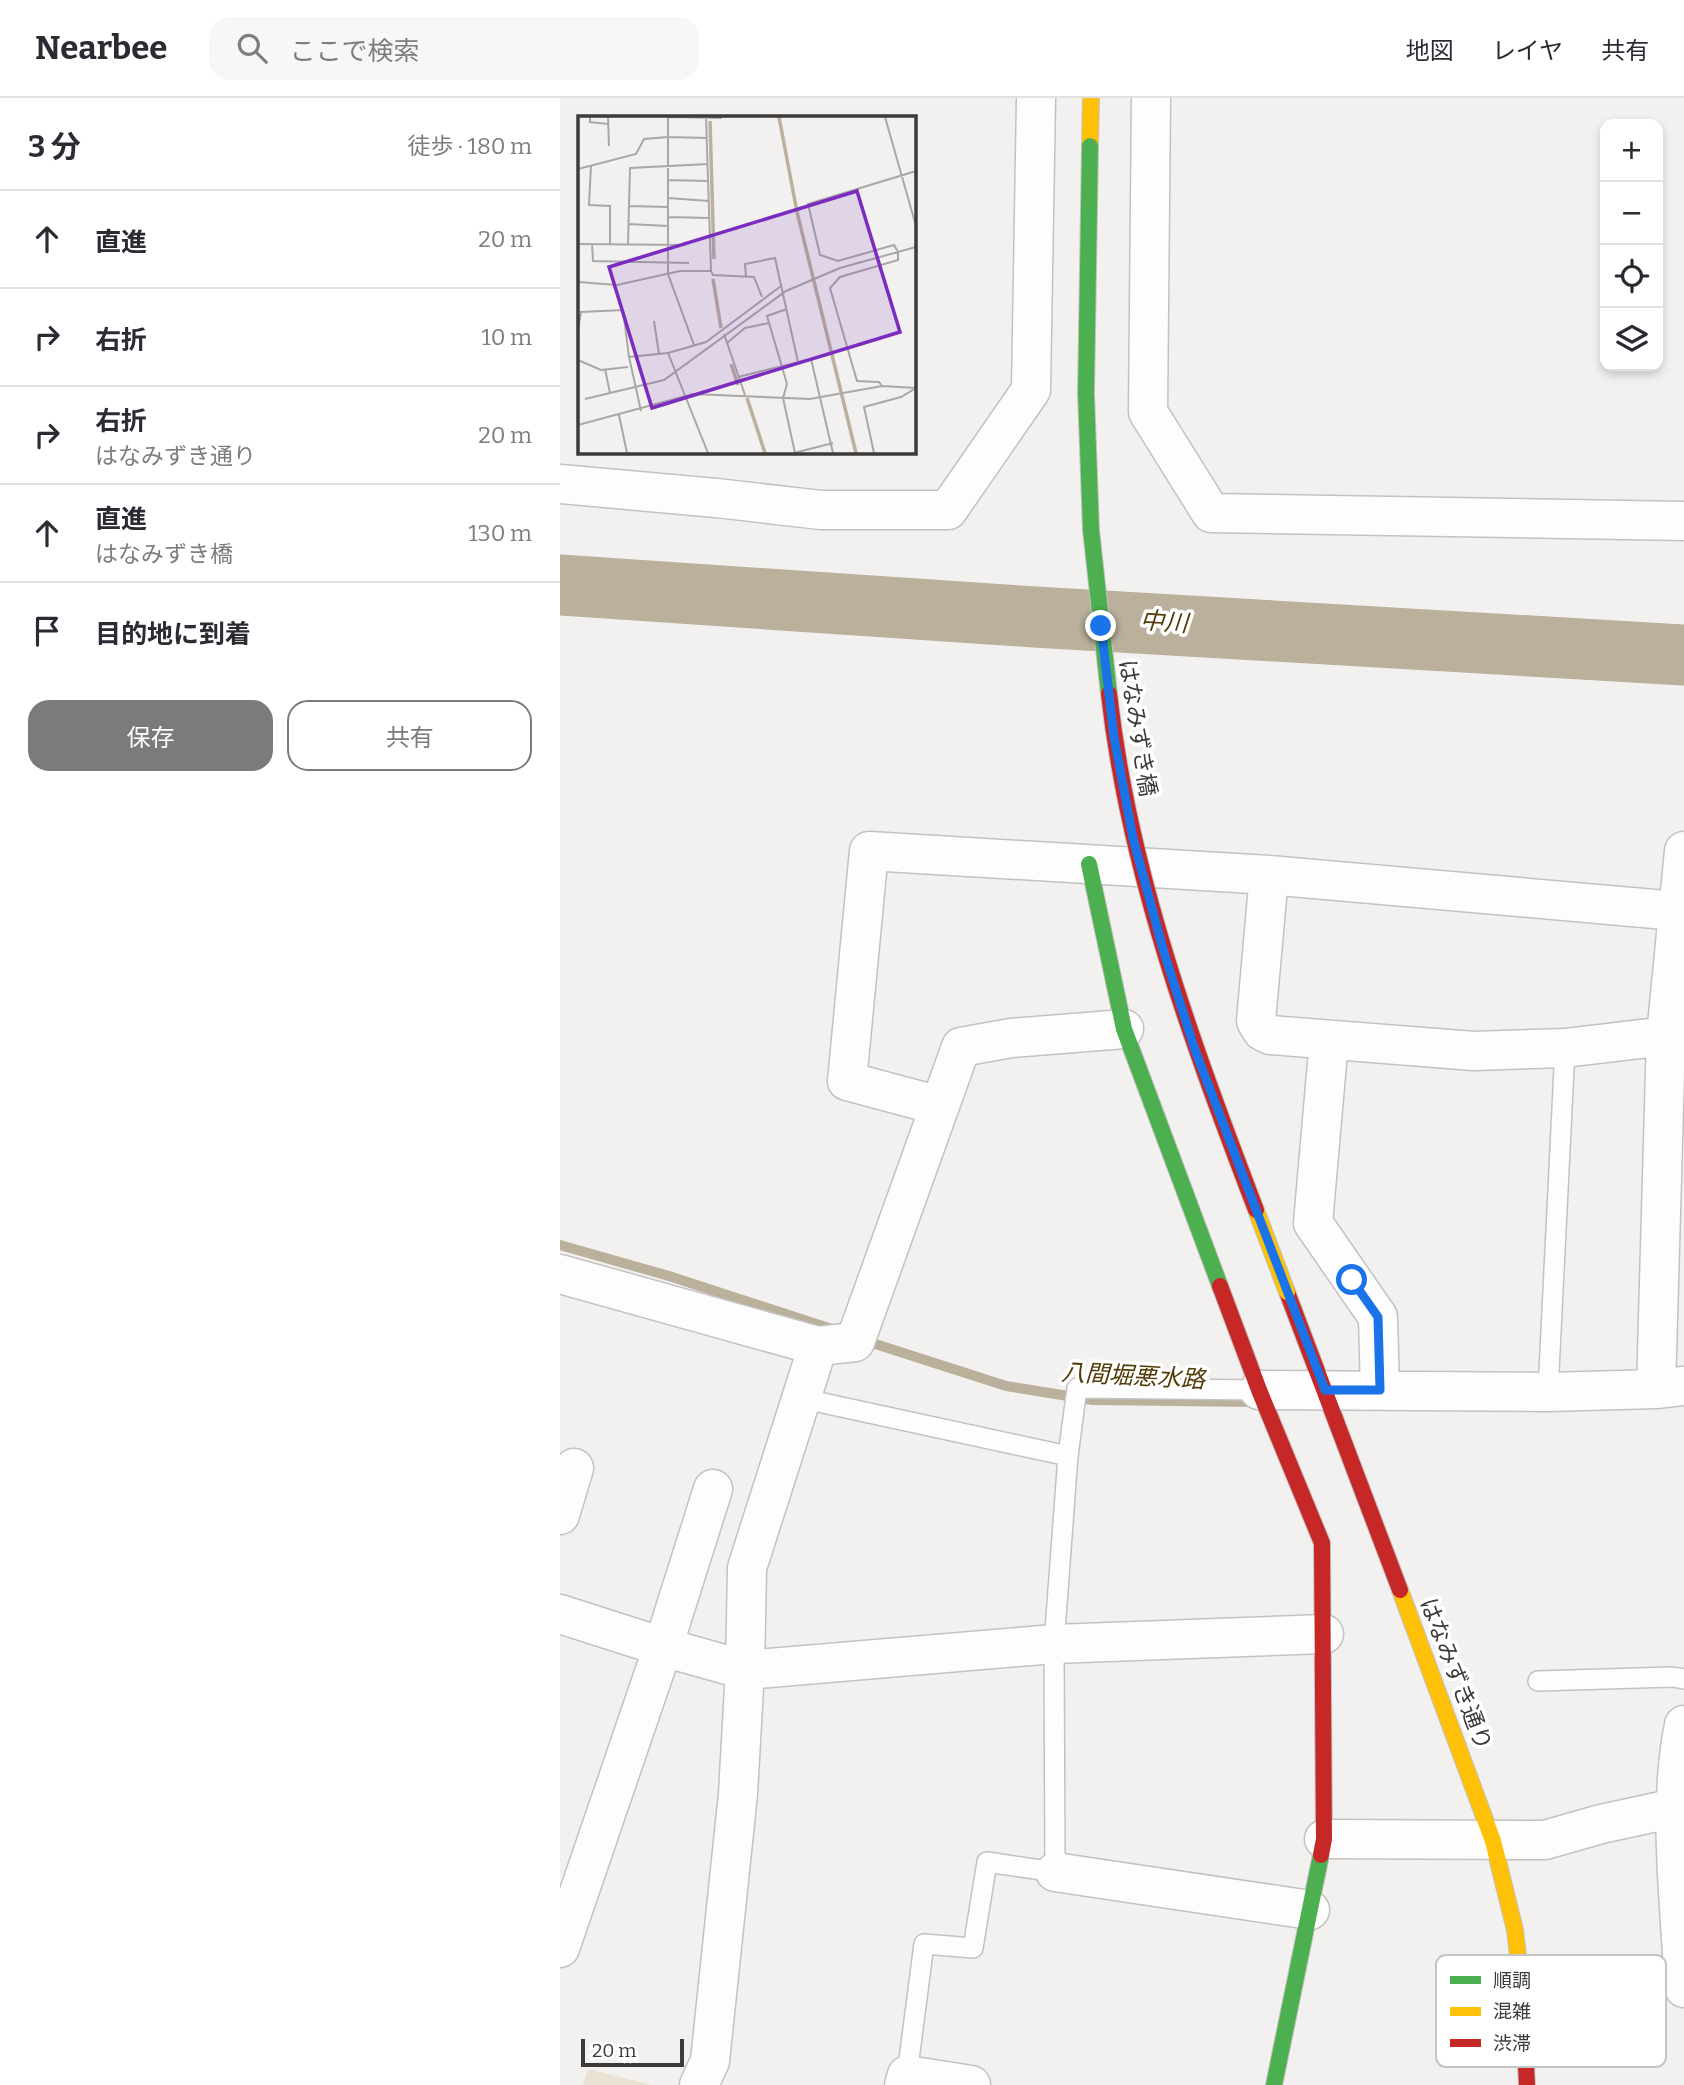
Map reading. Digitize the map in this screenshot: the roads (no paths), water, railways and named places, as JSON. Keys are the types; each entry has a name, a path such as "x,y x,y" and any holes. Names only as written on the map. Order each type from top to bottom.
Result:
{"street":[{"path":"560,484 821,510 948,510 1031,390 1036,98"},
{"name":"はなみずき橋","path":"1091,98 1086,393 1091,530 1114,737 1133,838 1163,949 1195,1050 1287,1292"},
{"path":"1151,98 1148,412 1211,513 1684,521"},
{"path":"940,1106 847,1081 869,851 1269,875 1678,911"},
{"path":"1265,1403 1323,1385 1380,1390 1548,1392 1670,1387 1678,911 1684,851"},
{"path":"1089,864 1124,1029 1265,1403 1322,1543 1324,1839 1274,2085"},
{"path":"1269,875 1256,1021 1262,1031 1270,1035 1474,1051 1565,1048 1675,1036"},
{"path":"560,1274 818,1346 855,1342 961,1047 1011,1038 1124,1029"},
{"path":"1329,1040 1313,1223 1378,1317 1380,1390"},
{"name":"はなみずき通り","path":"1287,1292 1493,1841 1515,1930 1518,1955"},
{"path":"699,2085 710,2062 738,1794 747,1567 818,1346"},
{"path":"560,1515 574,1468"},
{"path":"560,1948 663,1647 713,1489"},
{"path":"560,1614 745,1670 1054,1644 1324,1634"},
{"path":"1684,1726 1679,1752 1684,1988"},
{"path":"1324,1839 1545,1840 1601,1824 1680,1807"},
{"path":"1055,1872 1310,1910"},
{"name":"はなみずき通り","path":"1527,2067 1527,2085"},
{"path":"905,2080 971,2085"}],"lane":[{"path":"1548,1392 1565,1048"},
{"path":"905,2080 925,1944 973,1948 987,1861 1055,1872 1054,1644 1068,1456 1077,1388 1265,1403"},
{"path":"800,1398 1068,1456"},
{"path":"1538,1681 1672,1677 1684,1679"}],"waterway":[{"name":"中川","path":"560,585 1035,617 1684,655"},
{"name":"八間堀悪水路","path":"560,1245 669,1276 835,1330"},
{"name":"八間堀悪水路","path":"863,1340 1006,1386 1093,1400 1255,1402"}]}
